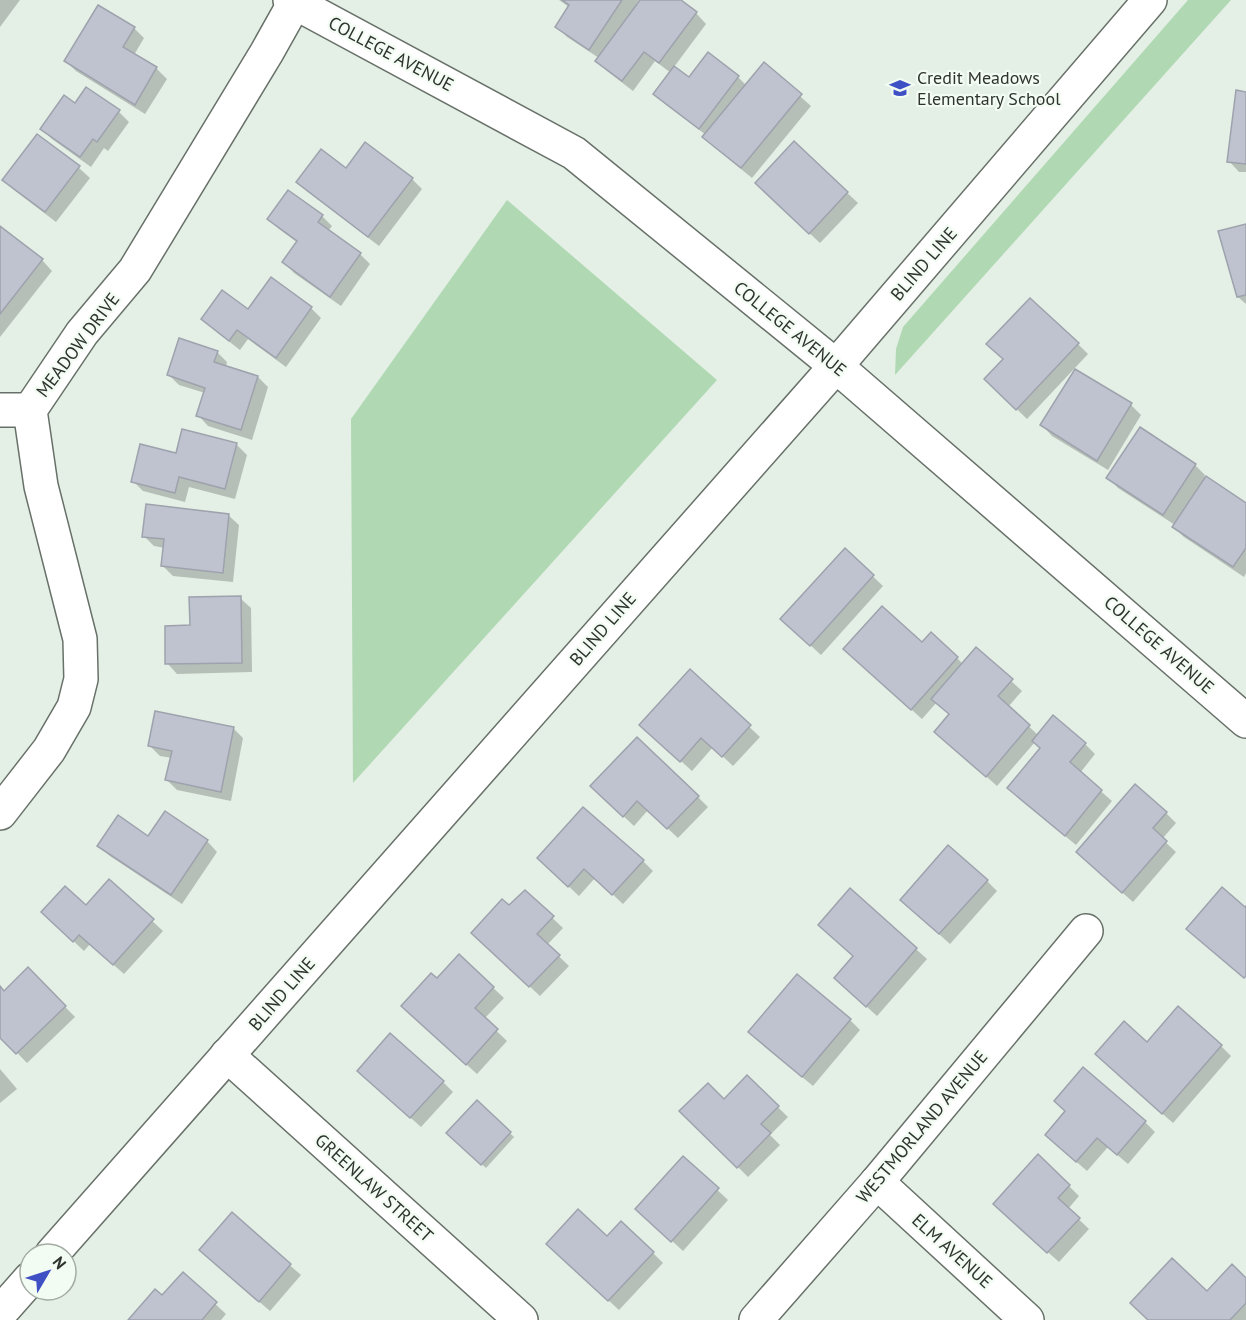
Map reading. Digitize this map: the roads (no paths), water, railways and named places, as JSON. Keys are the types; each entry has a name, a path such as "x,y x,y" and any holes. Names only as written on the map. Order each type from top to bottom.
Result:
{"street":[{"name":"BLIND LINE","path":"63,1242 836,366 1150,0"},
{"name":"COLLEGE AVENUE","path":"292,1 574,153 836,366 1246,721"},
{"name":"MEADOW DRIVE","path":"0,813 49,750 74,707 81,679 80,639 40,486 15,410 135,270 267,52 292,1"},
{"name":"WESTMORLAND AVENUE","path":"756,1320 876,1182 1086,931"},
{"name":"GREENLAW STREET","path":"227,1056 521,1320"},
{"name":"ELM AVENUE","path":"876,1182 1027,1320"},
{"path":"0,1313 18,1293"}],"place":[{"name":"Credit Meadows Elementary School","path":"900,88"}]}
